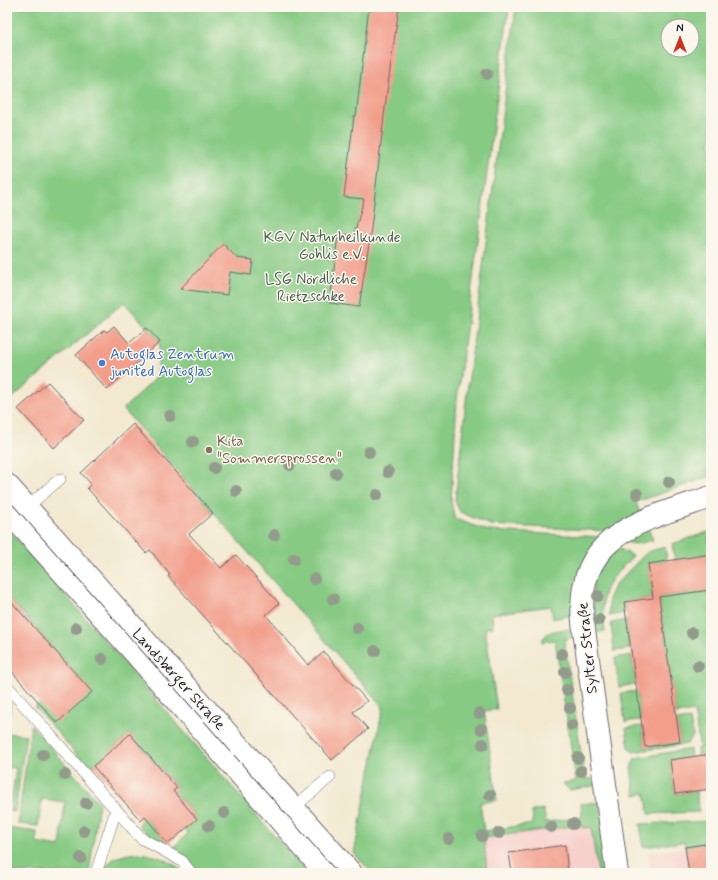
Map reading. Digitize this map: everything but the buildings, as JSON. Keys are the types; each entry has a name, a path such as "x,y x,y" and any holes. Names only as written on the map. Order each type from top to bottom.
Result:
{"street":[{"name":"Landsberger Straße","path":"7,485 17,509 135,653 326,873"},
{"name":"Sylter Straße","path":"617,873 582,622 582,596 586,578 593,562 602,549 624,530 641,521 711,497"},
{"name":"Landsberger Straße","path":"17,509 293,808 351,873"}],"lane":[{"path":"17,509 60,479"},
{"path":"7,686 141,838 182,861 191,873"},
{"path":"293,808 330,777"},
{"path":"96,873 116,810"}],"shaded area":[{"path":"582,825 582,828 591,826 598,873 444,873 457,842"},
{"path":"711,843 711,873 650,873 648,853"}],"green space":[{"name":"LSG Nördliche Rietzschke","path":"7,7 509,7 457,399 451,502 455,519 489,531 603,537 572,615 553,619 551,606 492,614 493,627 485,628 497,709 484,711 497,800 480,803 484,831 533,824 532,811 543,809 546,822 582,817 581,804 600,802 609,873 598,873 591,827 582,828 581,825 484,838 487,873 372,873 354,853 383,707 123,409 157,377 160,342 124,302 11,399 7,394"},
{"path":"516,7 711,7 711,476 636,502 640,513 611,531 491,525 460,512 455,501 466,400"},
{"path":"7,528 307,873 224,873 219,868 213,873 199,873 184,857 172,849 188,833 185,829 197,818 173,791 177,787 130,734 93,766 85,764 35,707 40,703 92,692 9,598 7,599"},
{"path":"648,528 653,540 635,544 624,541"},
{"path":"708,532 711,554 675,560 672,544"},
{"path":"616,547 633,556 610,581 606,588 603,605 605,631 593,633 593,578"},
{"path":"665,547 667,561 648,564 653,598 624,602 625,613 609,616 609,597 614,586 647,552"},
{"path":"711,590 711,754 698,756 697,748 700,748 694,711 676,714 659,597"},
{"path":"626,620 630,649 614,651 611,623"},
{"path":"573,629 577,637 564,639 585,779 598,778 594,786 569,790 563,783 576,781 555,640 542,642 543,638 550,632"},
{"path":"631,655 636,684 619,687 615,658"},
{"path":"637,691 641,720 625,722 621,693"},
{"path":"7,701 11,703 7,733"},
{"path":"690,719 693,736 687,744 633,752 629,748 626,728 642,726 645,747 680,742 677,721"},
{"path":"31,725 99,803 89,873 11,873 7,869 8,828 37,832 36,843 60,847 65,802 42,799 38,826 18,824"},
{"path":"7,733 26,735 15,812 10,811 16,768 7,767"},
{"path":"690,749 691,757 670,760 675,794 696,791 699,812 649,814 645,793 635,795 631,768 635,758"},
{"path":"145,817 168,844 146,833 139,826"},
{"path":"711,821 711,843 685,847 684,842 643,847 640,824"},
{"path":"139,853 169,861 183,873 103,873 109,863 117,857"}],"tram line":[{"path":"7,498 338,873"}],"place":[{"name":"Autoglas Zentrum junited Autoglas","path":"102,363"},
{"name":"Kita \"Sommersprossen\"","path":"209,450"}],"park label":[{"name":"KGV Naturheilkunde Gohlis e.V.","path":"332,246"}]}
